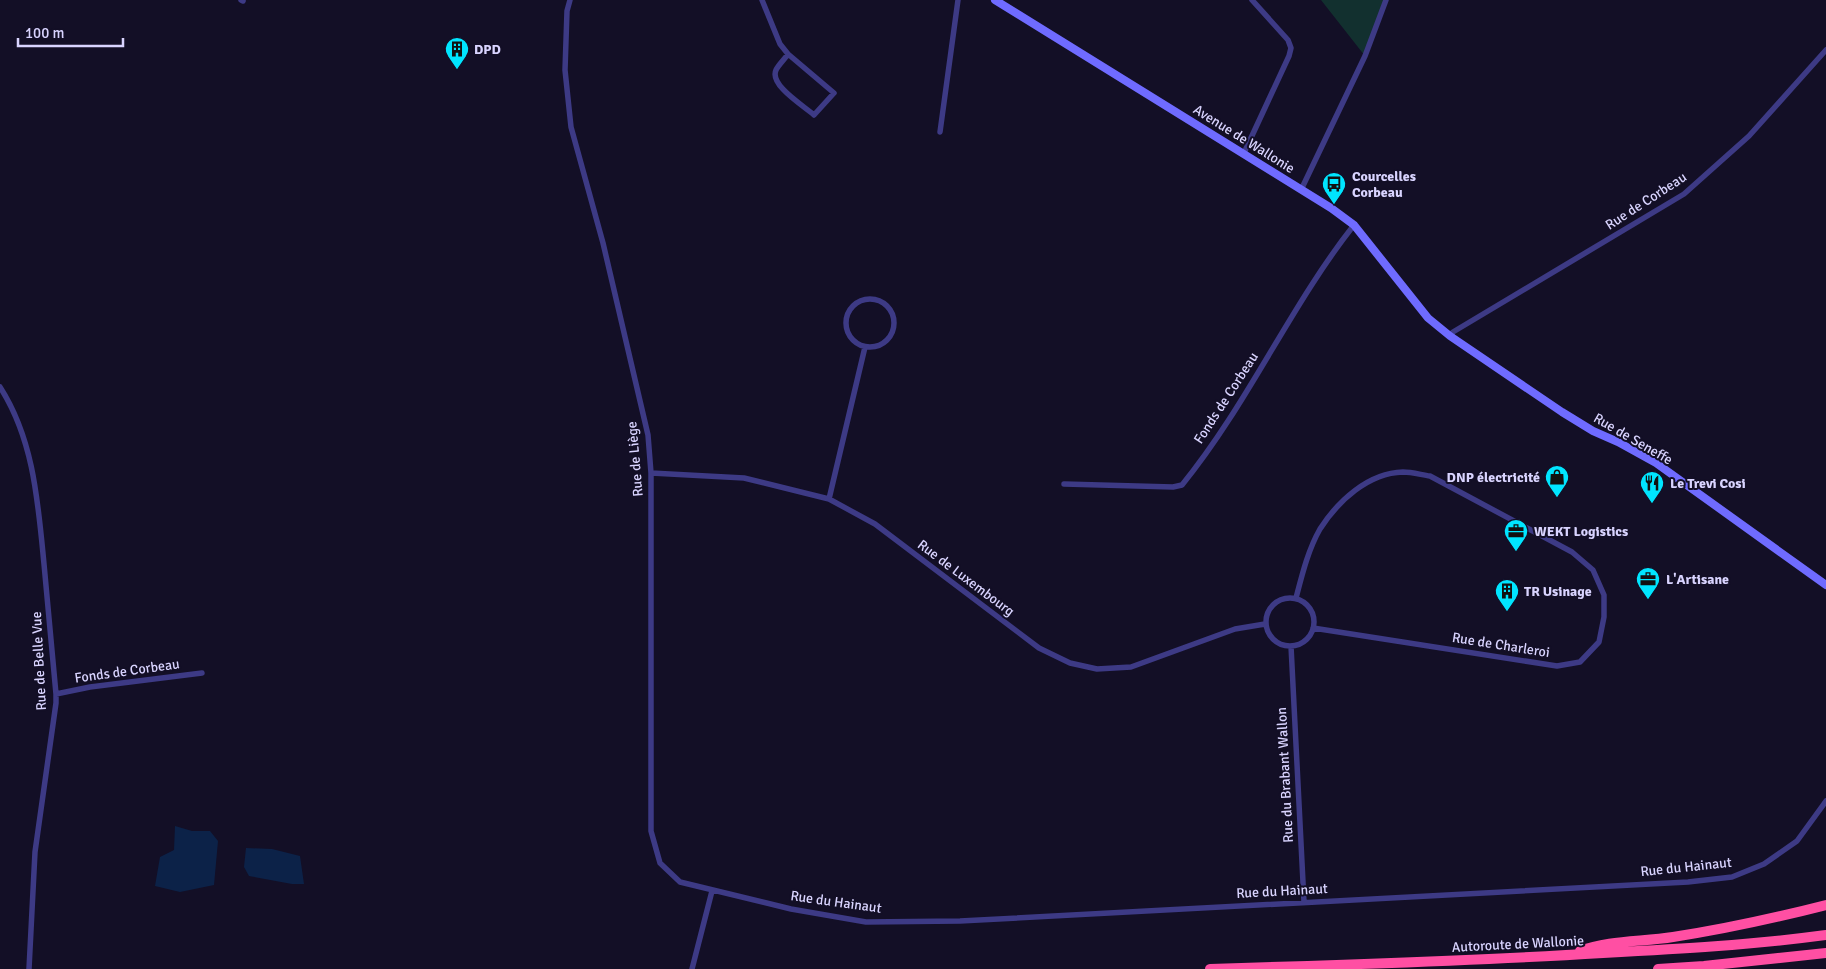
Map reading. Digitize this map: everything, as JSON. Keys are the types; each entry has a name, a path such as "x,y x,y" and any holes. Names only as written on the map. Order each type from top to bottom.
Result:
{"highway":[{"path":"1571,955 1593,946 1671,938 1736,926 1826,905"},
{"name":"Autoroute de Wallonie","path":"1210,969 1418,962 1702,948 1826,935"},
{"path":"1658,969 1826,953"}],"street":[{"name":"Rue de Liège","path":"570,0 567,11 564,70 572,126 603,244 648,435 651,473 651,831 660,863 680,882 712,891"},
{"path":"762,0 780,44 788,54 834,93 814,114 779,87 775,78 775,71 788,54"},
{"path":"940,132 958,0"},
{"name":"Avenue de Wallonie","path":"994,0 1244,153 1354,225 1428,318 1450,336"},
{"path":"1244,153 1291,48 1288,40 1252,0"},
{"path":"1301,190 1366,56 1386,0"},
{"name":"Rue de Corbeau","path":"1450,336 1684,194 1749,136 1826,50"},
{"name":"Fonds de Corbeau","path":"1064,484 1173,487 1182,485 1216,440 1341,241 1354,225"},
{"path":"870,298 886,304 891,310 894,326 892,333 881,345 865,347 858,344 849,335 845,322 855,303 862,299 870,298"},
{"name":"Rue de Seneffe","path":"1450,336 1562,412 1656,464 1826,585"},
{"path":"829,499 865,347"},
{"name":"Rue de Belle Vue","path":"0,388 22,432 37,493 56,694 35,852 30,969"},
{"name":"Rue de Charleroi","path":"1296,598 1306,563 1320,530 1340,505 1357,488 1380,477 1404,472 1430,476 1572,552 1593,570 1604,595 1604,616 1599,642 1580,662 1557,666 1313,628"},
{"name":"Rue de Luxembourg","path":"651,473 744,478 829,499 876,524 1039,648 1070,663 1097,669 1131,667 1235,630 1265,624"},
{"path":"1288,598 1296,598 1309,607 1312,613 1313,628 1310,635 1305,641 1291,646 1276,643 1267,631 1265,624 1266,616 1274,603 1288,598"},
{"name":"Rue du Brabant Wallon","path":"1291,646 1304,902"},
{"name":"Fonds de Corbeau","path":"56,694 202,673"},
{"name":"Rue du Hainaut","path":"712,891 791,909 866,922 960,921 1688,882 1732,877 1764,864 1796,841 1826,801"},
{"path":"692,969 712,891"}],"green space":[{"path":"1321,0 1386,0 1365,56"}],"water":[{"path":"175,826 192,831 210,831 218,841 214,885 180,892 155,886 160,857 174,850"},
{"path":"246,848 272,849 300,856 304,884 292,884 249,876 244,867"}],"place":[{"name":"DPD","path":"457,70"},
{"name":"Courcelles Corbeau","path":"1334,205"},
{"name":"DNP électricité","path":"1557,498"},
{"name":"Le Trevi Cosi","path":"1652,504"},
{"name":"WEKT Logistics","path":"1516,552"},
{"name":"L'Artisane","path":"1648,600"},
{"name":"TR Usinage","path":"1507,612"}]}
